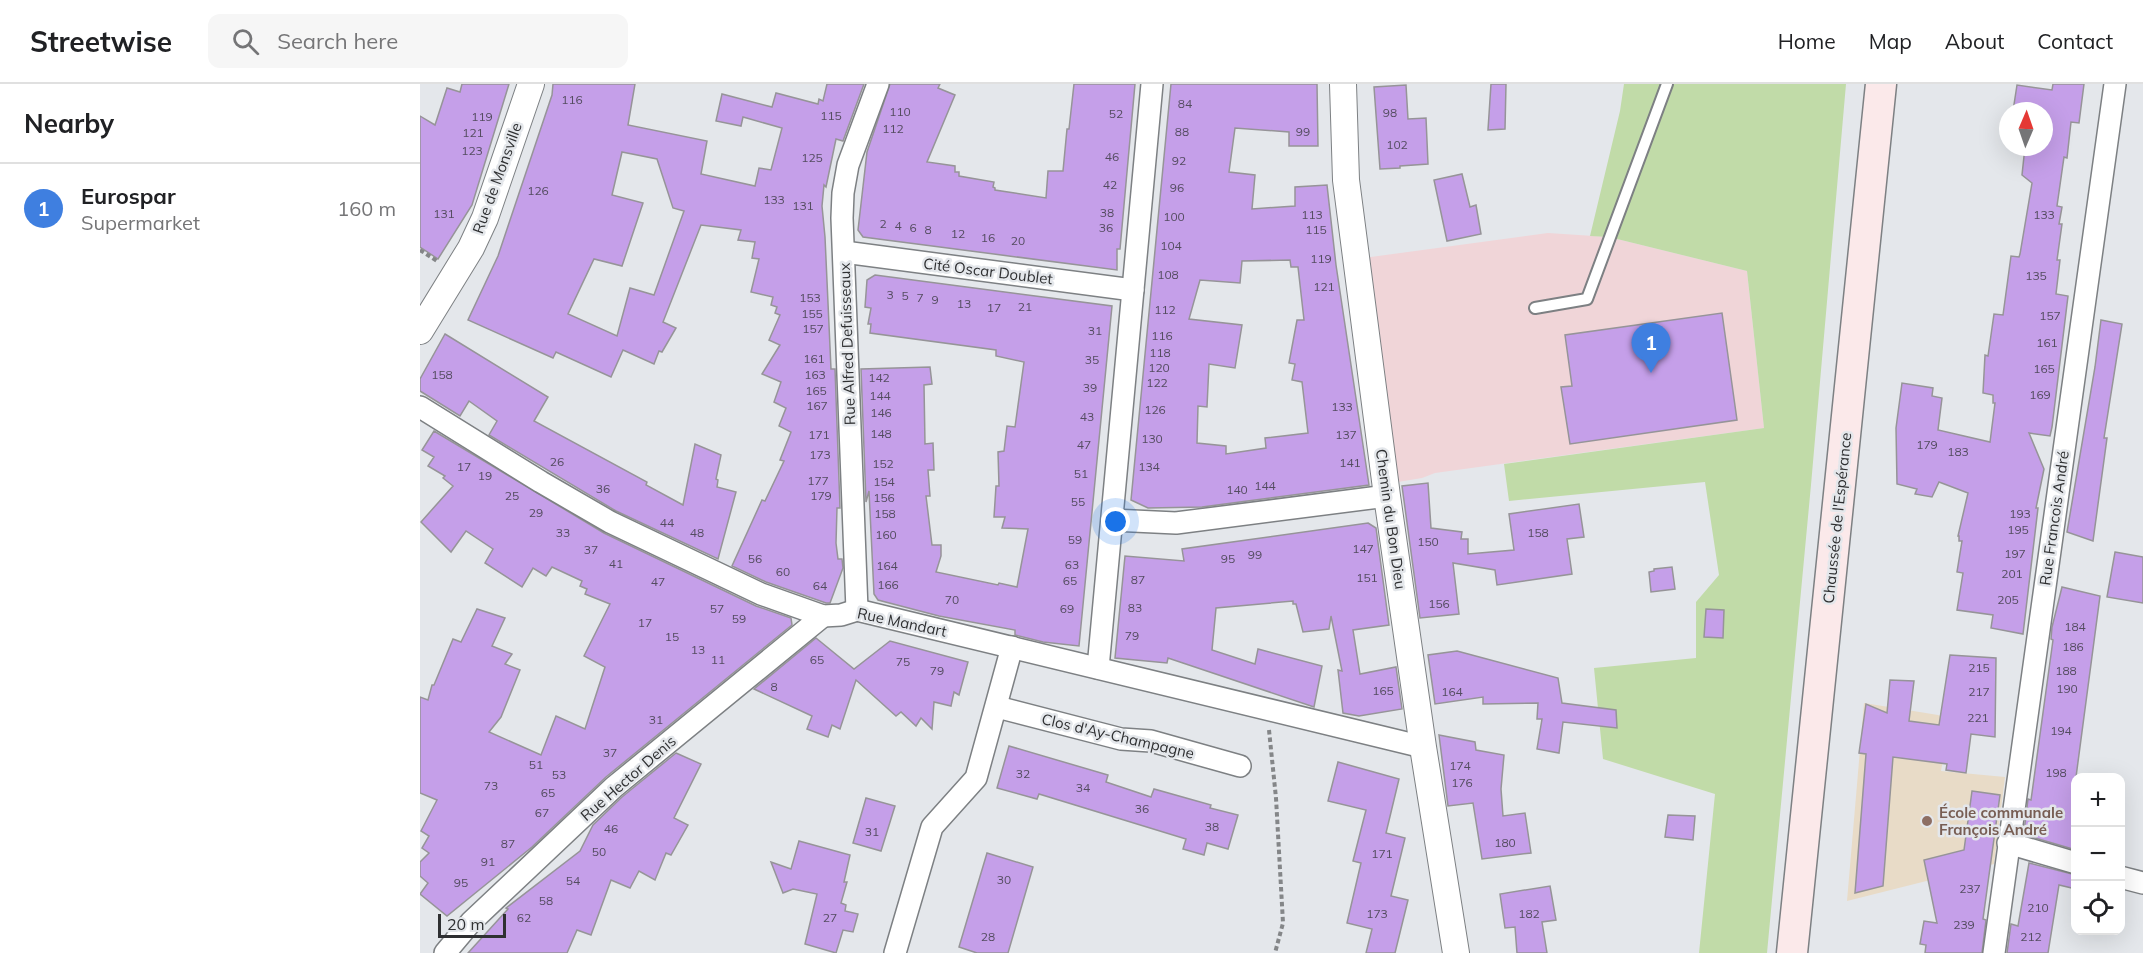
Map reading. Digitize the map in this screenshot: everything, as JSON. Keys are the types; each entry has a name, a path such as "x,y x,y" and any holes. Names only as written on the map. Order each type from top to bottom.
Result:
{"main road":[{"name":"Chaussée de l'Espérance","path":"1792,953 1881,84"}],"street":[{"name":"Rue de Monsville","path":"420,331 471,248 485,218 531,84"},
{"name":"Rue Alfred Defuisseaux","path":"857,609 843,193 848,165 878,84"},
{"path":"1098,668 1152,84"},
{"name":"Chemin du Bon Dieu","path":"1343,84 1346,180 1387,496 1423,747 1456,953"},
{"name":"Rue Francois André","path":"1994,953 2115,84"},
{"name":"Cité Oscar Doublet","path":"844,252 1133,290"},
{"name":"Rue Mandart","path":"420,407 610,522 761,594 823,616 841,615 857,609 1423,747"},
{"path":"1112,520 1176,523 1387,496"},
{"name":"Rue Hector Denis","path":"445,953 471,922 615,787 823,616"},
{"path":"895,953 932,827 976,778 1012,647"},
{"name":"Clos d'Ay-Champagne","path":"997,707 1121,739 1151,741 1240,766"},
{"path":"2008,843 2071,862"},
{"path":"2125,878 2143,883"}],"lane":[{"path":"1536,308 1587,299 1667,84"}],"path":[{"path":"1267,709 1276,798 1283,923 1275,953"}],"shaded area":[{"path":"1548,233 1609,237 1747,271 1764,428 1435,473 1422,478 1386,484 1356,259"},
{"name":"École communale François André","path":"1864,703 1938,715 1950,720 1941,771 2005,777 1994,864 1847,901"}],"green space":[{"path":"1624,84 1846,84 1767,953 1699,953 1715,794 1603,759 1594,668 1696,658 1696,602 1719,575 1705,482 1509,501 1504,464 1764,428 1747,271 1609,237 1590,236 1620,111"}],"building":[{"path":"462,84 509,84 472,205 438,259 420,247 420,116 435,125 447,88 460,92"},
{"path":"553,84 635,84 628,125 707,141 701,174 755,186 759,168 771,170 782,128 743,117 741,126 716,121 722,94 772,107 776,93 818,104 819,99 823,101 827,84 864,84 843,141 836,139 826,187 824,185 822,206 831,369 835,369 840,508 837,508 836,543 838,559 842,559 843,568 830,603 766,582 732,566 762,500 765,501 784,461 780,460 791,432 779,426 786,408 774,402 781,382 762,374 780,345 769,340 780,315 775,313 777,307 771,305 773,297 751,292 759,259 752,258 755,242 738,240 741,230 701,225 663,322 676,328 662,352 659,351 654,364 623,350 611,377 556,352 553,358 468,320 498,256 552,95","holes":["622,152 657,159 673,208 684,211 654,295 630,288 617,336 568,314 594,259 622,266 643,203 612,195"]},
{"path":"890,84 940,84 938,88 955,95 927,162 955,166 955,172 959,172 959,176 994,182 995,190 1046,198 1048,171 1063,171 1074,84 1135,84 1120,249 1117,249 1117,270 863,237 858,230 867,152"},
{"path":"1171,84 1317,84 1318,146 1289,146 1289,132 1235,128 1229,172 1255,175 1252,209 1295,206 1295,187 1327,185 1336,265 1369,485 1202,507 1148,508 1131,500","holes":["1290,260 1291,267 1298,267 1304,320 1297,320 1289,363 1295,364 1292,380 1302,382 1308,433 1265,438 1266,448 1226,454 1226,446 1197,443 1198,406 1207,407 1209,364 1235,368 1242,325 1189,319 1200,280 1240,283 1242,261"]},
{"path":"1491,84 1506,84 1505,129 1488,130"},
{"path":"2053,84 2084,84 2079,123 2071,122 2067,158 2064,157 2057,206 2062,207 2059,224 2062,224 2057,260 2060,260 2056,294 2068,296 2052,427 2050,436 2029,433 2044,469 2036,508 2038,508 2023,634 1991,628 1993,615 1957,610 1963,573 1957,572 1962,541 1959,541 1958,536 1968,493 1939,482 1932,497 1915,494 1917,489 1897,484 1896,428 1902,383 1933,388 1932,396 1942,398 1938,430 1990,442 1995,403 1993,403 1993,395 1983,393 1985,355 1988,356 1994,314 2003,315 2011,256 2019,257 2020,254 2032,183 2022,175 2024,156 2053,156 2053,102 2014,102 2017,85 2052,90"},
{"path":"1406,85 1408,119 1426,118 1428,164 1380,169 1374,87"},
{"path":"1462,174 1470,207 1476,205 1481,234 1447,241 1434,180"},
{"path":"875,275 1112,306 1079,646 1043,642 1015,635 1015,630 939,616 878,600 874,594 869,491 866,502 861,369 930,367 932,384 924,385 925,444 933,443 934,470 928,470 930,496 926,496 932,545 941,545 941,556 936,572 1017,587 1028,529 1002,528 1005,517 994,517 996,486 999,486 998,452 1004,451 1007,426 1015,427 1024,362 996,356 996,350 870,333 871,324 868,324 871,308 865,307 867,280"},
{"path":"1722,313 1737,420 1570,444 1561,387 1572,386 1565,335"},
{"path":"2101,320 2122,324 2104,438 2107,438 2093,541 2067,532"},
{"path":"445,334 548,397 534,421 647,482 646,485 683,505 695,444 721,455 716,479 718,480 717,487 736,492 718,559 616,511 489,435 497,421 469,401 460,416 420,391 420,379"},
{"path":"434,431 604,533 756,606 791,618 792,625 606,777 532,847 447,916 420,894 428,883 420,876 420,862 429,853 422,848 429,836 421,831 437,800 420,793 420,697 428,700 432,685 434,685 453,639 461,642 477,609 505,618 492,646 512,654 505,664 520,670 501,717 489,732 541,755 556,716 585,729 605,667 584,656 610,604 585,594 587,589 580,586 582,581 552,567 546,576 533,568 522,587 485,563 493,549 466,531 451,552 421,522 453,486 443,478 445,476 428,466 434,457 422,450"},
{"path":"1428,483 1431,528 1462,532 1461,539 1468,539 1468,554 1514,550 1509,514 1579,504 1584,537 1567,539 1572,574 1497,585 1495,570 1453,563 1459,614 1420,618 1402,486"},
{"path":"1368,523 1376,528 1389,625 1353,630 1360,674 1396,667 1402,709 1359,716 1343,713 1338,670 1342,671 1331,616 1329,629 1303,632 1296,604 1293,604 1293,601 1216,608 1212,650 1255,664 1258,649 1322,666 1314,707 1168,658 1167,663 1115,658 1125,556 1184,561 1182,549"},
{"path":"2115,552 2143,557 2143,603 2107,597"},
{"path":"1672,567 1675,589 1651,592 1649,572 1654,569"},
{"path":"2062,587 2100,596 2077,773 2071,773 2071,849 2025,835 2024,832 2028,799 2031,800 2053,640 2051,639"},
{"path":"1706,609 1724,610 1723,638 1704,637"},
{"path":"816,638 854,669 890,641 968,662 959,695 954,692 951,706 934,702 932,729 921,718 916,726 901,712 896,716 856,680 840,729 832,725 828,737 807,729 812,716 754,689"},
{"path":"1457,651 1558,678 1562,703 1616,710 1617,728 1563,722 1559,753 1537,749 1542,719 1537,719 1538,703 1483,704 1483,697 1435,704 1428,655"},
{"path":"1950,655 1996,658 1995,737 1971,734 1966,773 1946,770 1947,764 1893,757 1883,886 1855,893 1866,754 1859,753 1866,704 1887,713 1890,680 1914,681 1909,721 1939,725"},
{"path":"1439,735 1475,742 1476,750 1504,755 1501,789 1503,816 1525,813 1531,853 1482,859 1473,803 1448,806"},
{"path":"1009,746 1108,775 1106,782 1151,797 1154,789 1238,815 1228,849 1207,843 1204,855 1183,849 1186,839 1039,794 1037,799 997,788"},
{"path":"676,753 701,764 674,818 688,825 671,855 666,853 655,880 639,871 630,888 611,880 591,935 577,930 567,953 468,953 508,909 506,908 580,851 593,825 622,797"},
{"path":"1338,762 1399,779 1386,833 1405,838 1391,896 1408,900 1395,953 1366,953 1372,929 1347,923 1361,863 1353,861 1366,810 1328,801"},
{"path":"1972,791 2000,795 1983,919 1986,920 1982,953 1925,953 1926,945 1920,944 1924,921 1937,923 1924,860 1964,850"},
{"path":"866,798 895,806 881,851 853,843"},
{"path":"1668,815 1695,816 1693,840 1665,837"},
{"path":"799,841 850,855 844,882 847,882 841,903 846,905 845,911 858,914 853,932 843,930 836,953 805,944 817,894 793,889 783,893 771,862 791,869"},
{"path":"987,853 1033,867 1008,953 977,953 959,947"},
{"path":"2029,863 2071,874 2071,888 2059,885 2048,953 2007,953 2011,924 2018,926"},
{"path":"1550,886 1556,920 1542,922 1547,953 1517,953 1515,927 1505,928 1500,894"}],"place":[{"name":"Eurospar","path":"1651,373"},
{"name":"École communale François André","path":"1927,821"}]}
